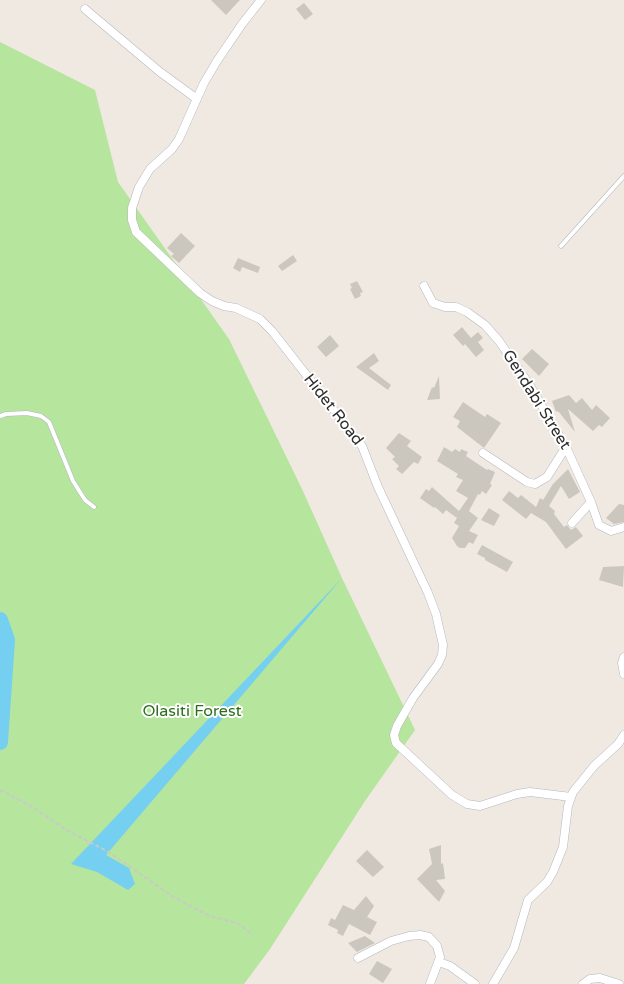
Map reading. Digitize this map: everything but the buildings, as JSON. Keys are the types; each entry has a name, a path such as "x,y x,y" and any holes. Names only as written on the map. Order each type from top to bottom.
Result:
{"street":[{"name":"Hidet Road","path":"261,0 216,60 184,130 172,149 150,169 139,187 132,208 132,220 136,232 200,293 218,304 236,308 260,319 272,331 365,451 378,487 436,614 443,645 438,664 404,712 394,735 394,740 404,752 452,795 466,804 480,806 517,794 530,792 571,797"},
{"path":"85,9 160,72 197,99"},
{"name":"Gendabi Street","path":"424,286 432,303 445,307 456,307 467,312 485,325 499,341 529,384 566,447 601,527 611,530 624,527"},
{"path":"482,453 527,482 535,484 547,477 566,447"},
{"path":"572,524 591,502"},
{"path":"624,656 622,663 624,674"},
{"path":"493,984 514,948 528,900 547,882 553,872 563,847 571,797 577,785 618,744 624,735"},
{"path":"358,958 391,941 409,936 420,935 429,937 438,946 440,952 439,962 430,984"},
{"path":"439,962 450,966 475,984"},
{"path":"583,984 590,979 600,978 619,984"}],"lane":[{"path":"561,246 624,176"},
{"path":"0,416 27,413 42,416 49,422 73,481 85,500 94,507"}],"path":[{"path":"0,790 30,806 68,831 108,851 172,896 210,916 237,923 253,935"}],"green space":[{"name":"Olasiti Forest","path":"0,42 95,90 118,182 229,339 415,730 365,801 270,949 244,984 0,984"}],"water":[{"path":"342,578 106,855 129,868 135,884 128,890 97,872 71,864"}],"waterway":[{"path":"0,620 7,640 0,742"}]}
